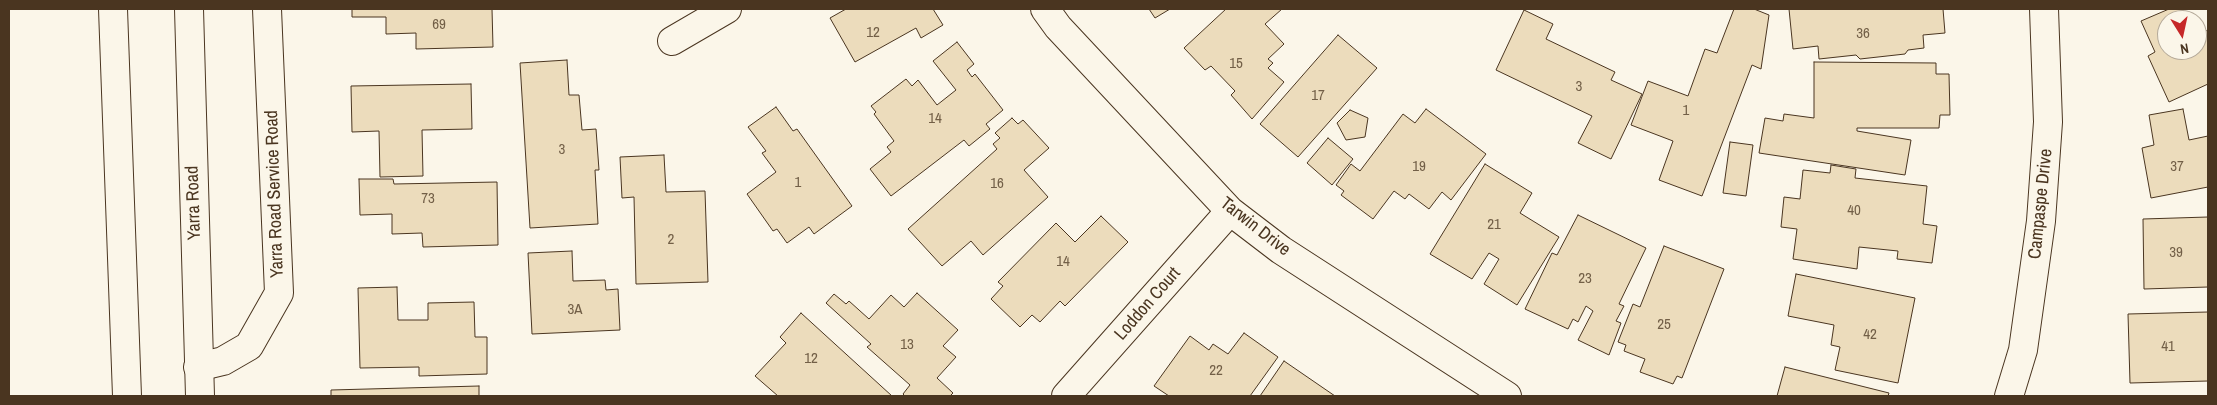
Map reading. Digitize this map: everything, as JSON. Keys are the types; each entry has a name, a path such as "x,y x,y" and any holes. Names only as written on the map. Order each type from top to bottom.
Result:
{"street":[{"path":"113,9 127,396"},
{"name":"Yarra Road","path":"189,9 200,396"},
{"name":"Yarra Road Service Road","path":"198,367 223,361 249,346 279,293 267,9"},
{"path":"672,41 727,9"},
{"name":"Tarwin Drive","path":"1045,9 1058,27 1230,211 1281,250 1507,396"},
{"name":"Campaspe Drive","path":"2010,396 2023,350 2041,221 2048,122 2044,9"},
{"name":"Loddon Court","path":"1066,396 1230,211"}],"building":[{"path":"352,9 492,9 493,47 416,49 416,33 386,34 386,17 352,17"},
{"path":"846,9 933,9 943,25 921,38 916,28 855,62 830,18"},
{"path":"1149,9 1170,9 1155,18"},
{"path":"1226,9 1282,9 1265,24 1284,44 1268,59 1273,63 1268,68 1284,82 1252,119 1231,95 1235,91 1211,66 1205,70 1184,48"},
{"path":"1734,9 1754,9 1769,15 1761,69 1752,65 1702,196 1659,180 1673,141 1631,125 1648,81 1688,96 1705,49 1717,53"},
{"path":"1789,9 1943,9 1945,33 1923,35 1924,48 1908,50 1905,54 1860,59 1856,55 1819,59 1818,46 1793,49"},
{"path":"1524,10 1553,24 1546,39 1615,72 1611,80 1642,94 1611,159 1578,143 1592,116 1496,70"},
{"path":"2157,14 2157,60 2207,60 2208,30 2208,84 2169,102 2148,56 2155,52 2141,21"},
{"path":"1338,35 1377,68 1298,157 1260,124"},
{"path":"957,42 974,64 967,70 972,77 975,74 1003,110 986,124 990,129 969,146 964,140 891,196 870,169 891,152 887,147 894,141 874,114 876,112 871,106 906,79 912,86 918,80 937,105 956,90 933,61"},
{"path":"567,60 569,95 579,95 582,130 596,129 599,170 595,170 598,224 530,228 520,63"},
{"path":"1814,62 1936,63 1936,74 1949,74 1950,115 1940,115 1939,128 1857,128 1857,131 1911,140 1905,175 1759,153 1765,118 1783,121 1784,114 1814,118"},
{"path":"471,84 472,129 422,130 423,176 380,177 379,131 352,132 351,86"},
{"path":"776,107 793,131 797,129 852,206 814,234 809,227 787,243 777,229 773,231 747,194 776,172 762,153 766,151 748,127"},
{"path":"1426,109 1486,154 1451,200 1442,192 1429,209 1409,194 1405,199 1394,191 1373,219 1341,195 1344,191 1336,185 1351,164 1360,171 1403,114 1415,123"},
{"path":"2183,109 2189,140 2208,136 2208,187 2151,198 2142,148 2154,145 2149,115"},
{"path":"1350,110 1368,118 1365,137 1346,140 1337,123"},
{"path":"1012,118 1018,124 1023,120 1049,148 1024,170 1048,197 983,255 971,241 942,266 908,229 997,149 993,144 1000,138 995,133"},
{"path":"1328,138 1353,159 1332,185 1307,163"},
{"path":"1730,142 1753,145 1746,196 1723,193"},
{"path":"664,155 666,192 705,191 708,282 636,284 634,197 622,198 620,157"},
{"path":"1485,164 1532,193 1520,213 1559,237 1517,305 1484,284 1499,259 1489,253 1472,279 1430,254"},
{"path":"1831,165 1856,169 1855,178 1927,186 1923,224 1937,226 1932,263 1897,259 1898,251 1859,247 1857,269 1793,259 1797,229 1781,227 1784,197 1800,199 1803,170 1830,173"},
{"path":"359,179 393,179 394,184 497,182 498,245 423,247 422,233 392,234 392,214 360,215"},
{"path":"1578,215 1646,248 1619,304 1624,306 1616,321 1621,323 1609,355 1578,340 1593,311 1586,306 1578,322 1573,319 1568,329 1525,309 1552,253 1557,255"},
{"path":"1101,216 1128,242 1065,306 1060,301 1040,322 1032,315 1020,327 991,299 1003,286 998,282 1056,223 1075,242"},
{"path":"2208,217 2208,287 2144,289 2143,219"},
{"path":"1664,246 1724,269 1682,378 1677,376 1673,384 1640,372 1645,359 1624,351 1626,345 1618,342 1633,304 1640,307"},
{"path":"572,251 573,281 605,280 606,290 618,289 620,330 532,334 528,253"},
{"path":"1796,274 1915,298 1898,383 1835,370 1840,347 1831,345 1834,325 1788,316"},
{"path":"397,287 398,320 428,320 428,303 474,302 475,337 487,337 487,374 419,376 419,367 360,368 358,288"},
{"path":"917,293 958,330 943,346 956,357 937,378 953,393 950,396 905,396 903,394 910,385 867,347 871,344 826,303 834,294 846,304 849,301 869,319 891,295 904,307"},
{"path":"2208,312 2208,381 2130,383 2128,314"},
{"path":"801,313 892,396 778,396 755,376 786,343 780,337"},
{"path":"1244,333 1278,357 1250,396 1169,396 1154,386 1190,336 1209,350 1213,344 1228,354"},
{"path":"1284,361 1335,396 1260,396"},
{"path":"1785,367 1889,393 1888,396 1777,396"},
{"path":"479,386 479,396 331,396 331,390"}]}
